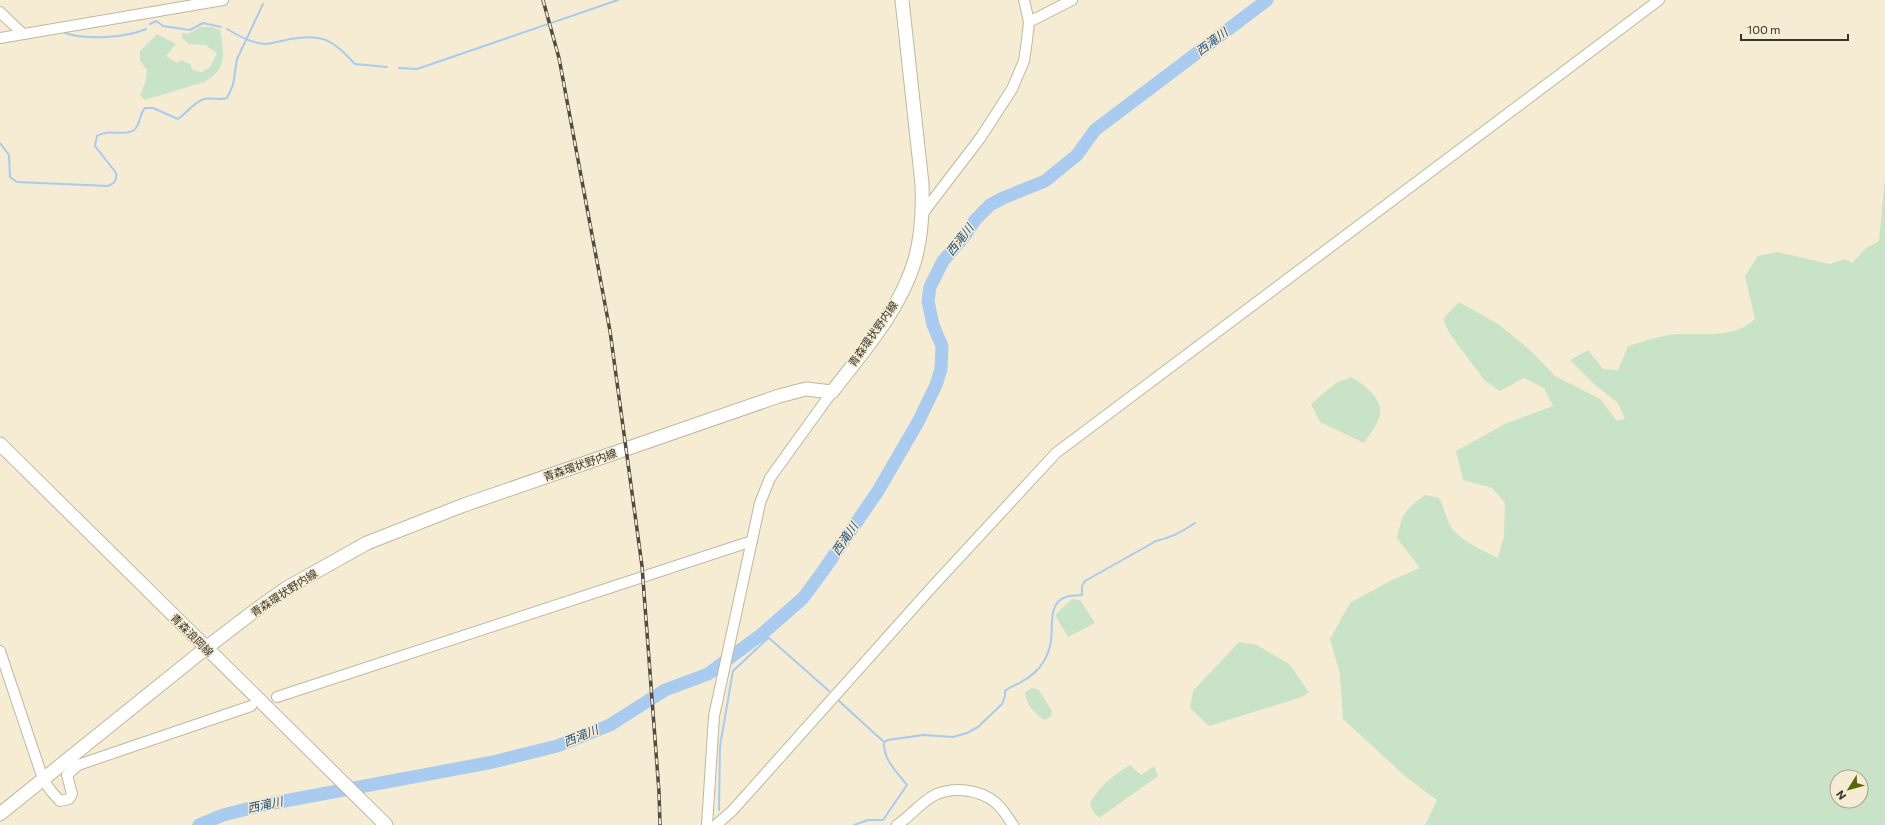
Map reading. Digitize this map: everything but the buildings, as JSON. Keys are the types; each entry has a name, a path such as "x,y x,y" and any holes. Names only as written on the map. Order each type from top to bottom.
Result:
{"main road":[{"name":"青森環状野内線","path":"0,814 206,648 257,609 297,582 367,543 423,520 779,396 806,389 832,392 870,342 894,307 914,263 923,213 922,184 902,0"},
{"name":"青森浪岡線","path":"0,444 386,825"}],"street":[{"path":"0,38 177,4 223,0"},
{"path":"923,213 981,137 1012,89 1024,61 1029,22 1024,0"},
{"path":"1029,22 1072,0"},
{"path":"716,825 732,811 922,598 1056,453 1659,0"},
{"path":"0,12 23,34"},
{"path":"708,825 714,716 760,503 770,478 832,392"},
{"path":"277,697 752,541"},
{"path":"0,651 43,779 60,801 66,801 72,794 67,775 78,765 251,706"},
{"path":"897,825 932,796 946,791 961,790 976,792 987,797 997,804 1013,825"}],"green space":[{"path":"201,27 213,27 220,30 223,54 221,66 217,72 204,82 145,100 140,95 145,84 147,70 140,61 140,51 157,34 176,44 166,56 177,63 181,60 190,64 193,70 202,72 210,67 217,53 206,45 189,44 182,38 182,33 188,34"},
{"path":"1885,178 1885,825 1425,825 1437,800 1406,777 1343,719 1340,674 1330,639 1350,603 1390,581 1420,568 1397,538 1405,513 1425,495 1439,498 1454,532 1472,545 1498,558 1504,536 1505,503 1492,488 1463,480 1456,451 1507,423 1553,406 1544,388 1524,378 1500,391 1485,381 1449,333 1443,319 1459,302 1498,324 1530,350 1555,376 1600,399 1617,421 1625,419 1618,403 1594,384 1570,360 1588,350 1603,369 1618,370 1628,346 1653,338 1672,335 1719,334 1738,330 1755,319 1745,276 1758,256 1777,252 1830,264 1845,259 1852,263 1866,248 1879,241"},
{"path":"1351,377 1371,392 1380,409 1378,421 1364,443 1320,422 1311,404 1336,383"},
{"path":"1072,599 1080,600 1095,623 1068,637 1055,615"},
{"path":"1239,642 1257,645 1289,664 1309,692 1302,697 1209,726 1190,708 1193,691"},
{"path":"1032,688 1039,690 1052,711 1051,717 1044,720 1034,711 1027,701 1025,692"},
{"path":"1130,765 1141,775 1154,766 1158,776 1099,818 1092,810 1090,803 1098,791 1107,782"}],"waterway":[{"path":"399,68 417,69 618,0"},
{"name":"西滝川","path":"199,825 223,815 263,805 493,762 557,746 610,725 665,690 708,674 762,634 803,598 823,571 878,491 918,422 936,385 941,369 942,346 933,325 928,301 930,287 943,261 966,234 975,220 990,205 1003,198 1045,181 1077,155 1095,130 1267,0"},
{"path":"0,143 9,155 10,177 17,182 110,185 115,181 116,173 95,146 97,136 106,133 126,133 134,130 138,125 145,108 153,108 178,119 200,100 227,98 233,85 237,59 263,4"},
{"path":"150,24 156,21 163,26 190,30 203,23 221,27"},
{"path":"65,33 84,37 106,37 128,34 146,29"},
{"path":"227,29 246,39 262,44 270,44 302,37 320,38 334,44 355,64 387,67"},
{"path":"854,825 868,820 883,820 907,785 888,760 884,748 884,742 888,740 923,735 953,737 967,733 978,727 1002,704 1005,691 1037,671 1042,664 1051,643 1052,616 1056,604 1060,600 1068,596 1082,595 1082,586 1085,581 1156,541 1176,534 1195,523"},
{"path":"719,810 720,746 733,671 767,639 762,634"},
{"path":"767,639 769,638 829,691"},
{"path":"839,701 884,742"}],"railway":[{"path":"543,0 559,58 610,331 642,566 659,792 660,825"}]}
